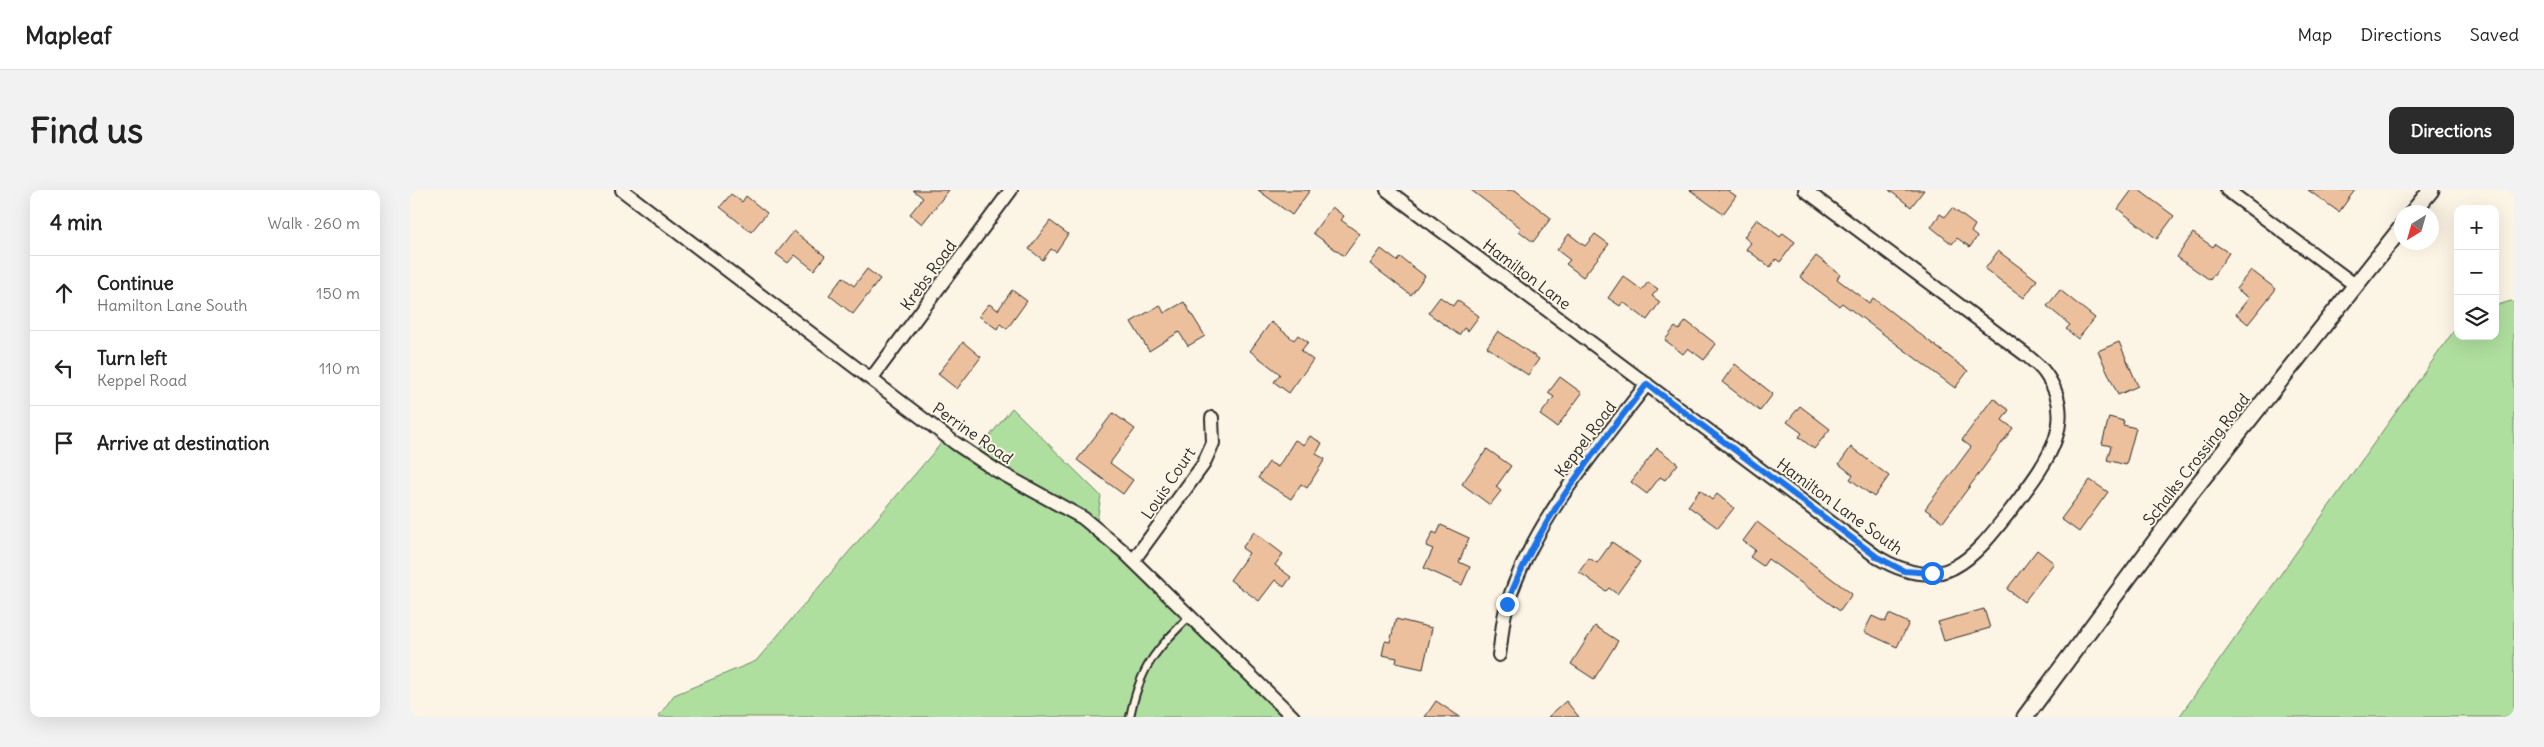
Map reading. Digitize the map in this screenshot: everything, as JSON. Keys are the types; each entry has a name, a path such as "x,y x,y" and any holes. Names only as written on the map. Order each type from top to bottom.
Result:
{"street":[{"name":"Perrine Road","path":"622,190 955,443 994,469 1083,518 1133,561 1293,717"},
{"name":"Krebs Road","path":"871,379 1011,190"},
{"name":"Hamilton Lane","path":"1387,190 1647,384"},
{"name":"Hamilton Lane South","path":"1647,384 1890,565 1919,573 1946,571 1960,564 1981,549 2046,463 2054,448 2058,425 2055,391 2045,373 2026,354 1805,190"},
{"path":"2227,190 2355,285"},
{"path":"2419,205 2431,190"},
{"name":"Schalks Crossing Road","path":"2025,717 2191,493 2394,237"},
{"name":"Keppel Road","path":"1499,655 1507,604 1520,569 1544,524 1578,473 1647,384"},
{"name":"Louis Court","path":"1133,561 1203,465 1213,443 1212,418"}],"lane":[{"path":"1130,717 1135,692 1144,669 1157,650 1190,616"}],"green space":[{"path":"2511,301 2514,303 2514,717 2179,717 2454,331 2454,340 2499,340 2499,305"},
{"path":"1012,408 1101,496 1096,527 1292,717 658,717 674,695 756,661 950,433 977,452"}],"building":[{"path":"913,190 949,190 922,224 910,214 923,198"},
{"path":"1258,190 1310,190 1292,215"},
{"path":"1471,190 1515,190 1551,218 1533,242 1519,231 1521,228"},
{"path":"1690,190 1727,190 1736,196 1723,214"},
{"path":"1889,190 1924,190 1911,207"},
{"path":"2132,190 2139,190 2174,216 2157,239 2118,209"},
{"path":"2308,190 2355,190 2339,212"},
{"path":"731,194 742,202 746,196 767,213 751,232 720,207"},
{"path":"1332,207 1344,216 1341,220 1360,234 1344,256 1313,233"},
{"path":"1952,208 1975,225 1971,232 1977,237 1970,247 1957,238 1952,244 1931,227 1940,214 1945,217"},
{"path":"1757,219 1780,237 1783,233 1795,242 1780,262 1776,259 1770,267 1746,249 1751,243 1744,237"},
{"path":"1050,221 1068,234 1056,252 1051,249 1043,260 1029,249"},
{"path":"794,231 825,256 814,270 795,255 788,263 776,254"},
{"path":"2193,233 2213,247 2215,244 2229,253 2210,280 2177,257"},
{"path":"1569,234 1585,246 1595,234 1609,244 1583,277 1566,264 1570,260 1557,250"},
{"path":"1381,249 1397,261 1400,257 1425,276 1411,295 1370,264"},
{"path":"1998,251 2037,280 2024,298 1985,269"},
{"path":"1816,256 1840,274 1837,279 1869,303 1873,298 1968,371 1955,388 1842,303 1839,306 1800,277"},
{"path":"867,269 880,279 853,314 829,295 843,277 854,286"},
{"path":"2251,270 2276,289 2248,324 2236,314 2249,298 2236,289"},
{"path":"1623,276 1642,290 1648,282 1658,289 1652,296 1660,302 1647,320 1623,302 1620,306 1608,298"},
{"path":"1012,290 1027,301 1007,329 1000,324 997,329 979,316 989,304 998,310"},
{"path":"2060,290 2095,318 2078,339 2066,329 2070,325 2047,306"},
{"path":"1440,297 1453,306 1457,300 1479,316 1468,331 1464,328 1459,335 1428,313"},
{"path":"1184,302 1205,336 1188,346 1179,332 1149,351 1131,322 1160,305 1164,313"},
{"path":"1686,321 1716,344 1704,360 1688,348 1683,354 1665,340 1675,327 1679,330"},
{"path":"1271,322 1294,340 1298,335 1308,342 1301,351 1313,360 1289,393 1274,382 1280,374 1250,351"},
{"path":"1498,331 1539,359 1528,375 1487,347"},
{"path":"963,342 981,357 957,389 938,374"},
{"path":"2119,342 2138,386 2118,395 2098,351"},
{"path":"1735,364 1773,394 1760,411 1722,382"},
{"path":"1560,377 1582,393 1557,427 1540,415 1554,397 1548,393"},
{"path":"1993,398 2009,410 2002,420 2013,428 1943,522 1925,509 1971,447 1962,440"},
{"path":"1800,406 1830,429 1814,449 1799,437 1802,433 1787,422"},
{"path":"1113,413 1135,429 1110,463 1133,480 1123,494 1077,460"},
{"path":"2109,417 2124,421 2123,425 2136,428 2126,465 2107,460 2111,446 2102,444"},
{"path":"1310,436 1322,443 1316,454 1325,459 1307,488 1301,484 1291,499 1258,478 1269,462 1278,467 1295,440 1304,445"},
{"path":"1851,447 1889,476 1874,497 1850,479 1853,475 1839,464"},
{"path":"1657,448 1678,464 1665,480 1660,477 1647,494 1631,482"},
{"path":"1487,449 1511,466 1496,487 1501,491 1490,505 1462,484"},
{"path":"2090,480 2108,492 2079,532 2061,519"},
{"path":"1700,490 1712,500 1717,494 1734,508 1718,528 1688,506"},
{"path":"1757,522 1852,594 1840,611 1768,559 1763,566 1750,557 1755,550 1743,541"},
{"path":"1441,525 1469,538 1459,562 1470,567 1462,585 1424,568 1433,549 1426,546 1433,532 1437,534"},
{"path":"1254,532 1283,554 1275,565 1291,577 1284,587 1275,580 1259,601 1230,580 1249,553 1242,548"},
{"path":"1612,542 1640,562 1617,594 1609,588 1606,591 1579,572 1589,558 1597,563"},
{"path":"2037,550 2054,563 2024,602 2007,589"},
{"path":"1984,609 1990,628 1944,641 1938,622"},
{"path":"1889,614 1909,623 1897,647 1864,632 1872,616 1885,622"},
{"path":"1396,619 1432,628 1423,669 1396,663 1397,658 1382,655 1385,641 1390,642"},
{"path":"1595,626 1618,641 1594,679 1571,664"},
{"path":"1436,701 1460,717 1425,717"},
{"path":"1566,701 1579,717 1548,717"}],"route":[{"path":"1507,604 1520,569 1544,524 1578,473 1647,384 1877,557 1904,571 1932,573"}]}
